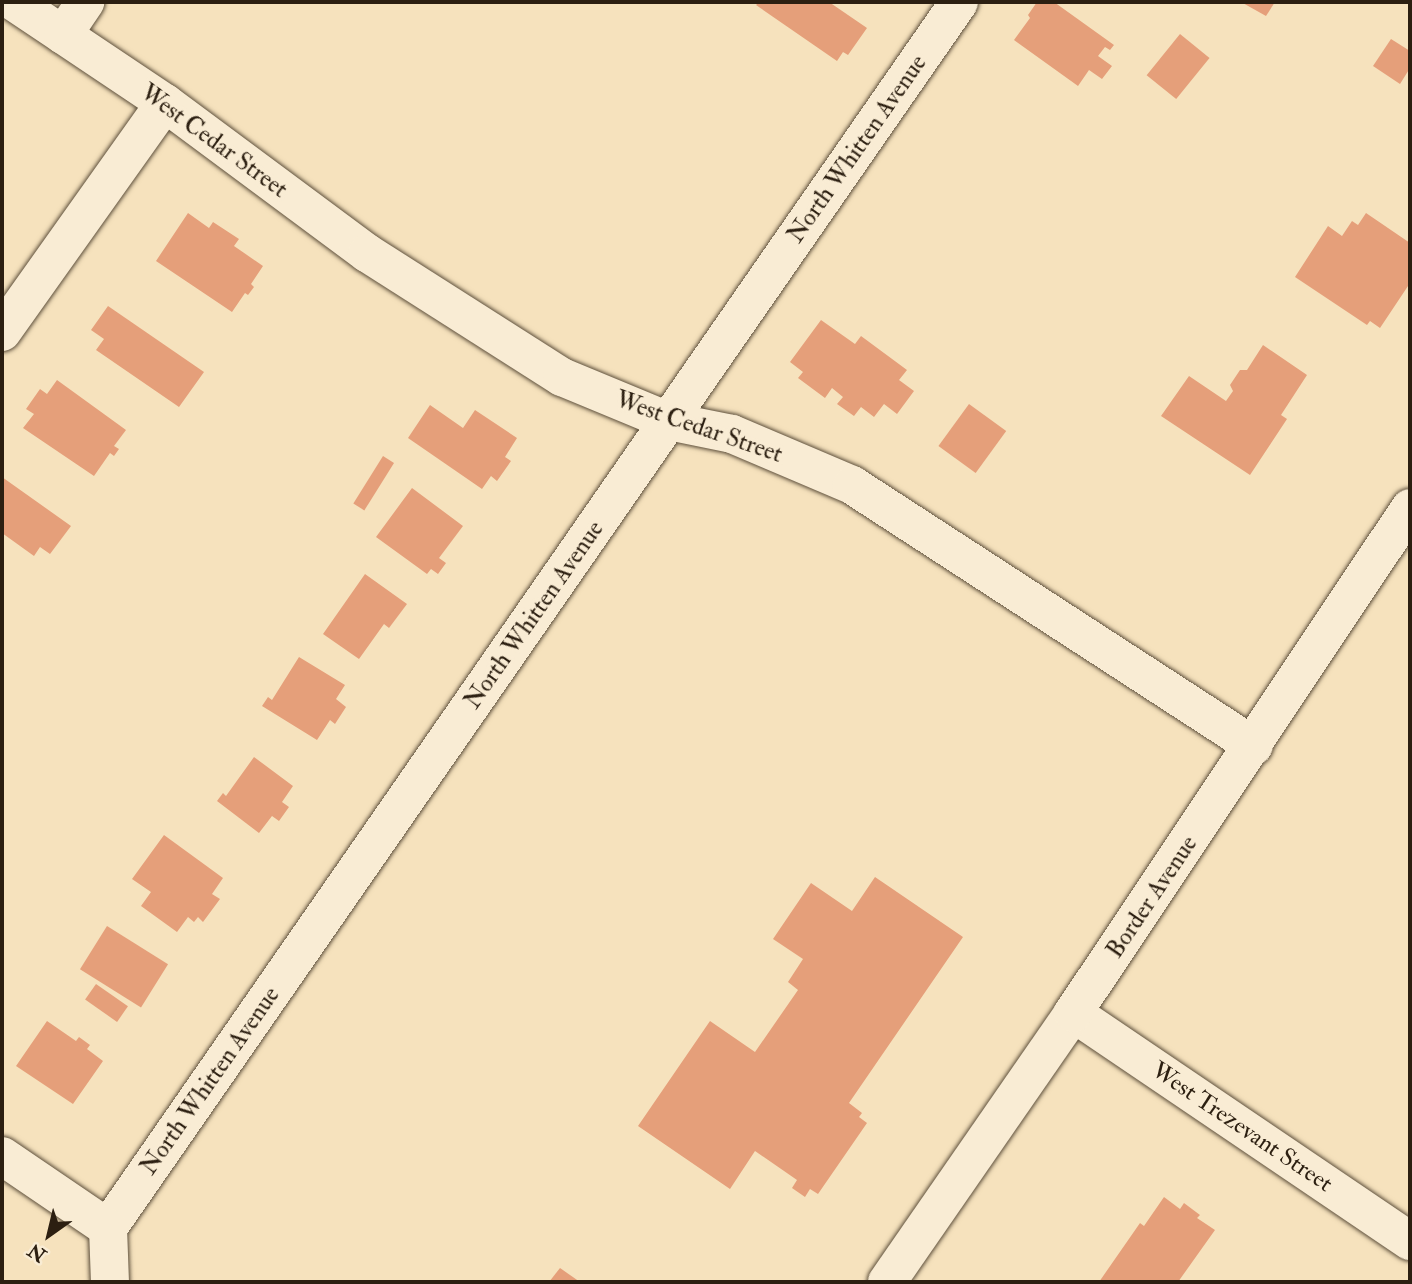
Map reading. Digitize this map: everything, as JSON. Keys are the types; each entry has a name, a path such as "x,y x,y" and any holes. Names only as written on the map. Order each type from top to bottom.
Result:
{"street":[{"name":"West Cedar Street","path":"14,2 165,103 367,253 562,377 668,421 732,434 852,485 1254,746"},
{"path":"63,35 85,2"},
{"name":"North Whitten Avenue","path":"108,1228 959,2"},
{"path":"2,332 165,103"},
{"name":"Border Avenue","path":"887,1282 1254,746 1410,509"},
{"name":"West Trezevant Street","path":"1073,1013 1410,1241"},
{"path":"2,1156 108,1228 110,1282"}],"building":[{"path":"759,2 829,2 867,28 848,55 843,52 837,61 756,5"},
{"path":"1037,2 1054,2 1114,45 1110,50 1105,47 1098,56 1112,66 1102,79 1089,70 1078,86 1014,40 1030,18 1028,15"},
{"path":"1241,2 1275,2 1266,16"},
{"path":"1180,34 1210,58 1176,99 1147,75"},
{"path":"1391,39 1410,51 1410,68 1400,84 1373,66"},
{"path":"188,213 209,228 213,222 239,239 234,246 263,266 251,284 254,287 248,295 245,293 232,312 156,261"},
{"path":"1366,213 1410,243 1410,283 1380,328 1370,321 1367,325 1295,277 1328,226 1342,236 1352,221 1358,225"},
{"path":"108,306 204,372 179,407 96,350 104,339 91,330"},
{"path":"821,320 855,344 861,336 907,370 899,380 914,391 897,414 884,404 874,417 861,407 854,416 837,404 843,397 832,388 825,398 798,378 803,372 790,362"},
{"path":"1263,345 1307,375 1281,415 1287,419 1250,475 1161,416 1189,376 1226,401 1233,391 1230,385 1240,370 1247,370"},
{"path":"57,380 126,430 114,446 119,449 114,456 110,453 94,476 23,428 34,414 26,409 40,389 47,394"},
{"path":"969,404 1006,431 976,473 938,446"},
{"path":"430,405 463,428 475,410 517,438 505,457 511,461 497,481 491,476 482,489 408,438"},
{"path":"383,456 394,463 364,510 353,503"},
{"path":"2,477 71,526 50,554 40,547 34,556 2,533"},
{"path":"412,488 463,526 439,558 446,563 438,574 431,569 427,574 376,537"},
{"path":"365,574 407,604 389,628 384,624 359,659 323,634"},
{"path":"299,657 345,685 336,699 346,707 335,724 330,720 317,740 262,706 268,697 272,700"},
{"path":"254,757 293,786 282,802 289,807 279,821 272,816 259,833 217,801 223,793 226,796"},
{"path":"164,835 223,878 212,894 220,899 203,922 198,917 194,922 188,917 177,932 141,906 151,892 132,879"},
{"path":"875,877 963,937 849,1103 862,1113 859,1117 867,1123 818,1194 810,1189 805,1197 792,1188 797,1180 755,1151 730,1189 638,1126 710,1021 755,1052 798,990 788,982 803,959 773,939 811,883 852,911"},
{"path":"107,926 168,964 141,1007 80,969"},
{"path":"96,984 128,1006 117,1022 85,1000"},
{"path":"47,1021 76,1041 79,1037 90,1045 87,1049 103,1061 73,1104 16,1066"},
{"path":"1164,1197 1180,1209 1184,1203 1200,1215 1197,1218 1215,1230 1178,1282 1099,1282 1140,1223 1144,1226"},
{"path":"560,1268 580,1282 549,1282"}]}
